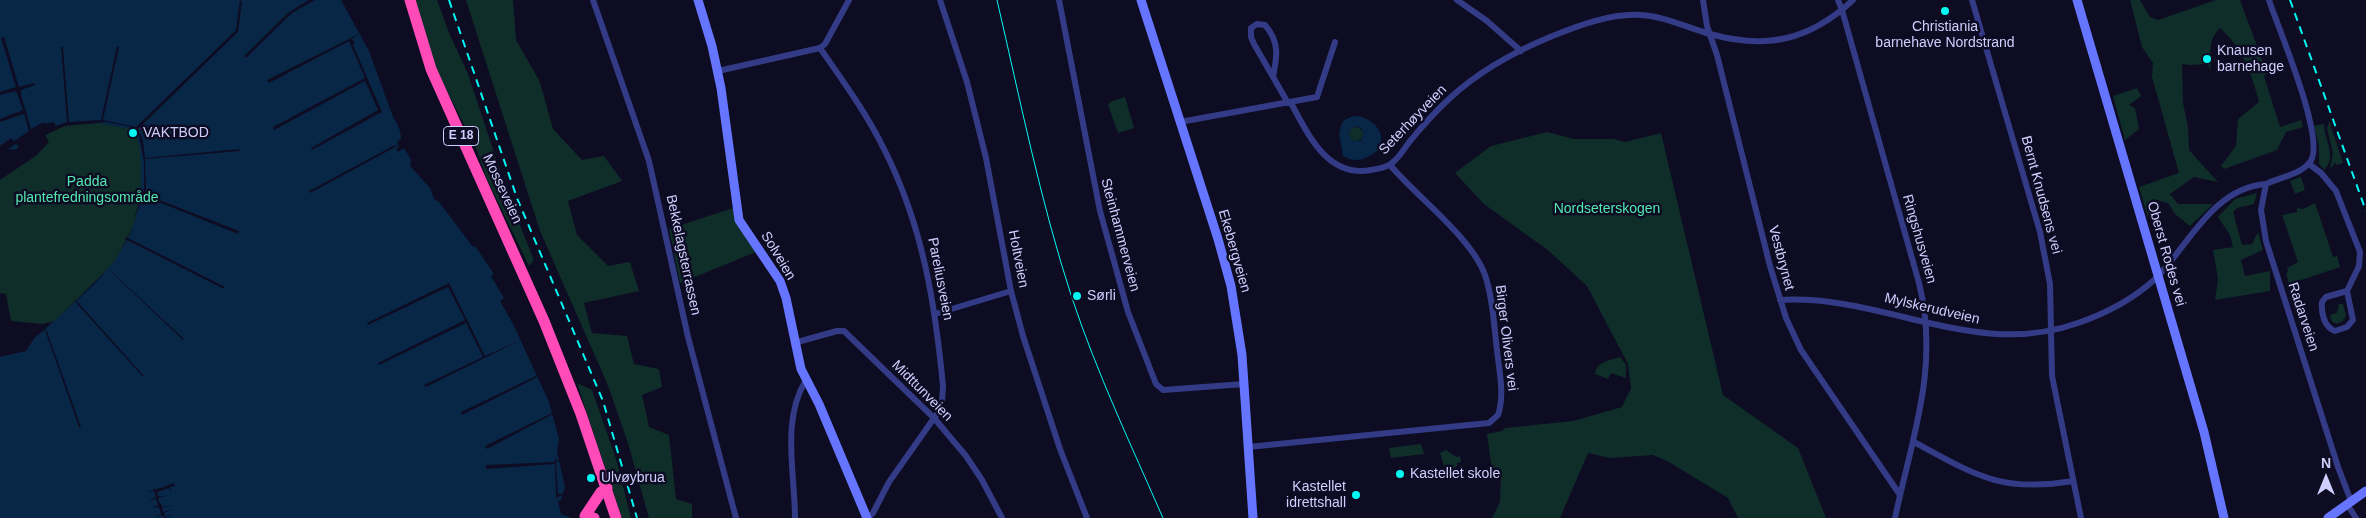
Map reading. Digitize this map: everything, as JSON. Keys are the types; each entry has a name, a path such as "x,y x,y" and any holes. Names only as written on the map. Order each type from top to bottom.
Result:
{"highway":[{"name":"Mosseveien","path":"410,0 431,69 534,297 581,414 604,490 616,518"},
{"name":"Mosseveien","path":"604,490 609,518"},
{"path":"586,517 604,490"}],"street":[{"name":"Bekkelagsterrassen","path":"594,0 649,162 686,331 736,518"},
{"name":"Solveien","path":"698,0 718,71 738,215 780,281 786,298 794,343 806,380 819,404 868,518"},
{"path":"718,71 820,48 825,44 849,0"},
{"name":"Holtveien","path":"940,0 969,87 986,158 1011,291 1044,405 1087,518"},
{"name":"Steinhammerveien","path":"1059,0 1100,211 1128,312 1156,384 1163,390 1244,384"},
{"name":"Ekebergveien","path":"1141,0 1230,280 1239,330 1253,518"},
{"path":"1457,0 1488,21 1521,50"},
{"name":"Vestbrynet","path":"1703,0 1710,34 1717,54 1780,300 1801,350 1900,495"},
{"name":"Ringshusveien","path":"1838,0 1919,283 1926,323 1925,387 1914,442 1895,518"},
{"name":"Seterhøyveien","path":"1273,77 1277,55 1276,40 1268,28 1262,24 1253,26 1250,32 1257,49 1273,77 1315,145 1328,160 1344,168 1360,172 1390,165 1425,123 1451,97 1480,75 1521,50 1586,24 1638,14 1710,34 1753,41 1788,38 1811,31 1842,10 1853,0"},
{"name":"Bernt Knudsens vei","path":"1972,0 2040,232 2050,284 2052,376 2081,518"},
{"name":"Oberst Rodes vei","path":"2077,0 2204,432 2224,518"},
{"path":"2266,184 2300,170 2309,164 2315,151 2313,134 2300,88 2269,0"},
{"path":"1180,122 1317,98 1335,42"},
{"name":"Pareliusveien","path":"820,48 868,120 899,182 918,231 932,288 943,386 942,402 934,418 889,482 873,513 868,518"},
{"path":"2309,164 2321,173 2336,191 2360,252 2359,266 2347,290"},
{"name":"Birger Olivers vei","path":"1248,447 1489,423 1498,415 1501,392 1499,365 1484,274 1467,246 1390,165"},
{"name":"Mylskerudveien","path":"1780,300 1826,301 1859,306 1952,330 1985,334 2013,335 2050,332 2079,323 2107,311 2124,301 2158,276 2214,209 2227,198 2257,185 2266,184"},
{"name":"Radarveien","path":"2266,184 2261,210 2266,241 2349,502 2356,518"},
{"name":"Radarveien","path":"2347,290 2353,320 2347,327 2336,331 2328,327 2325,322 2322,302 2326,297 2347,290"},
{"path":"935,314 1011,291"},
{"name":"Midttunveien","path":"794,343 837,331 844,331 934,418 977,471 1002,518"},
{"path":"795,518 792,418 795,400 806,380"},
{"path":"1914,442 1973,474 2003,483 2040,485 2073,481"},
{"path":"2328,518 2366,491"}],"green space":[{"path":"414,0 437,0 450,35 468,74 511,203 534,260 529,266 486,177 477,150 435,67"},
{"path":"466,0 513,0 516,40 540,82 553,129 582,160 604,156 622,181 568,201 577,235 608,266 630,262 639,291 584,303 592,333 627,336 634,364 659,369 662,387 642,395 649,427 669,435 676,499 692,504 692,518 649,518 627,440 607,383 540,231"},
{"path":"2130,0 2140,0 2150,17 2158,20 2216,0 2240,0 2267,73 2264,76 2280,127 2301,120 2303,127 2286,132 2277,150 2224,169 2221,166 2236,146 2238,119 2259,102 2253,81 2240,52 2228,35 2220,28 2213,37 2210,53 2211,70 2207,64 2182,64 2183,103 2188,127 2189,150 2218,182 2194,177 2170,194 2178,204 2213,204 2190,226 2175,214 2168,203 2153,199 2148,218 2139,187 2179,173 2152,77 2153,63 2142,47"},
{"path":"2137,88 2141,96 2129,105 2135,108 2139,129 2125,140 2113,96"},
{"path":"1125,97 1134,128 1118,133 1108,105 1110,102"},
{"path":"2330,120 2343,163 2337,165 2335,163 2330,169 2333,153 2327,128"},
{"name":"Padda plantefredningsområde","path":"108,122 135,130 145,164 141,205 134,225 115,262 55,321 42,324 11,321 6,294 0,293 0,180 37,155 49,142 45,134 63,125"},
{"path":"2324,124 2330,160 2324,170 2319,164 2319,146 2314,126"},
{"path":"1353,127 1359,127 1363,134 1359,141 1353,141 1349,137 1349,131"},
{"name":"Nordseterskogen","path":"1547,132 1574,139 1614,139 1625,142 1661,133 1723,395 1798,448 1826,518 1738,518 1728,498 1669,462 1653,455 1610,458 1588,453 1560,518 1492,518 1500,502 1501,472 1492,470 1487,434 1502,431 1505,428 1573,421 1622,407 1631,388 1628,364 1587,286 1549,251 1484,204 1455,173 1491,146"},
{"path":"2301,177 2305,190 2295,194 2290,181"},
{"path":"2257,193 2254,204 2237,208 2233,212 2242,245 2252,244 2258,232 2263,250 2241,260 2245,276 2270,271 2270,291 2215,300 2218,279 2213,250 2233,247 2230,235 2218,217 2235,199"},
{"path":"2315,203 2333,257 2337,256 2340,267 2289,284 2286,273 2288,272 2287,268 2298,262 2282,215 2297,212 2297,208 2303,209"},
{"path":"733,208 739,228 756,252 680,283 669,229"},
{"path":"2339,304 2343,304 2346,315 2343,321 2337,324 2332,322 2330,315 2337,313"},
{"path":"1620,357 1626,365 1626,378 1611,373 1608,379 1595,374 1598,366"},
{"path":"577,383 592,390 616,459 631,518 622,518"},
{"path":"1421,444 1424,454 1391,458 1389,448"},
{"path":"1446,450 1456,457 1460,456 1461,462 1457,463 1454,470 1444,467 1440,453"}],"water":[{"path":"0,0 341,0 369,51 393,117 399,128 401,139 397,142 399,147 396,149 398,152 404,148 411,160 410,166 430,188 434,199 439,202 473,247 475,246 494,274 491,276 504,298 500,301 513,324 549,402 559,439 557,451 565,487 561,500 558,501 561,514 572,518 0,518 0,357 26,351 35,337 80,298 112,264 124,246 133,225 139,201 141,157 134,130 99,123 63,125 28,139 15,150 8,149 0,154"},
{"path":"1354,116 1372,122 1380,132 1381,144 1378,150 1370,156 1357,160 1343,156 1339,133 1342,123","holes":["1356,126 1361,128 1363,134 1360,141 1352,140 1349,136 1350,130"]}],"pier":[{"path":"240,0 242,2 238,32 138,129 143,141 145,158 239,149 240,151 145,159 146,189 144,194 239,231 238,234 144,196 133,221 144,190 144,162 139,135 134,129 126,126 107,122 65,126 32,139 20,148 16,144 0,154 0,146 11,138 14,141 29,131 24,114 0,122 0,119 23,110 16,91 0,95 0,92 16,87 1,38 4,37 19,87 34,83 35,85 21,90 31,129 44,122 45,124 54,122 56,126 67,122 61,47 63,47 69,122 101,120 117,46 119,47 103,120 136,127 236,30"},
{"path":"309,0 315,0 292,13 246,58 244,56 289,12"},
{"path":"359,34 351,40 355,44 353,45 382,112 312,150 311,148 378,110 365,81 274,130 273,127 365,78 349,41 269,83 267,80"},
{"path":"399,145 310,193 309,191 393,146"},
{"path":"126,237 225,287 224,289 125,239"},
{"path":"106,267 113,273 184,339 183,340"},
{"path":"449,283 485,356 521,340 426,387 424,385 483,357 466,323 379,365 378,363 465,320 448,287 368,325 367,323"},
{"path":"74,298 144,376 143,377 78,305"},
{"path":"45,326 81,427 79,427"},
{"path":"538,375 534,379 462,415 461,412"},
{"path":"552,413 487,449 485,446"},
{"path":"555,457 556,460 563,461 556,462 558,494 565,494 556,498 555,464 486,469 486,465 555,462"},
{"path":"174,483 175,486 170,487 172,492 169,488 157,492 158,496 164,496 158,498 160,504 166,503 161,504 162,507 172,505 162,508 163,512 174,509 164,513 165,517 175,514 165,518 161,515 154,517 161,514 159,507 152,508 158,505 156,499 149,500 156,497 154,491 146,492 154,490 153,485 155,490"}],"tram line":[{"path":"997,0 1040,187 1072,298 1103,381 1163,518"}],"railway":[{"path":"449,0 517,198 603,401 637,518"},
{"path":"2290,0 2366,211"}],"place":[{"name":"Christiania barnehave Nordstrand","path":"1945,11"},
{"name":"Knausen barnehage","path":"2207,59"},
{"name":"VAKTBOD","path":"133,133"},
{"name":"Sørli","path":"1077,296"},
{"name":"Kastellet skole","path":"1400,474"},
{"name":"Ulvøybrua","path":"591,478"},
{"name":"Kastellet idrettshall","path":"1356,495"}]}
